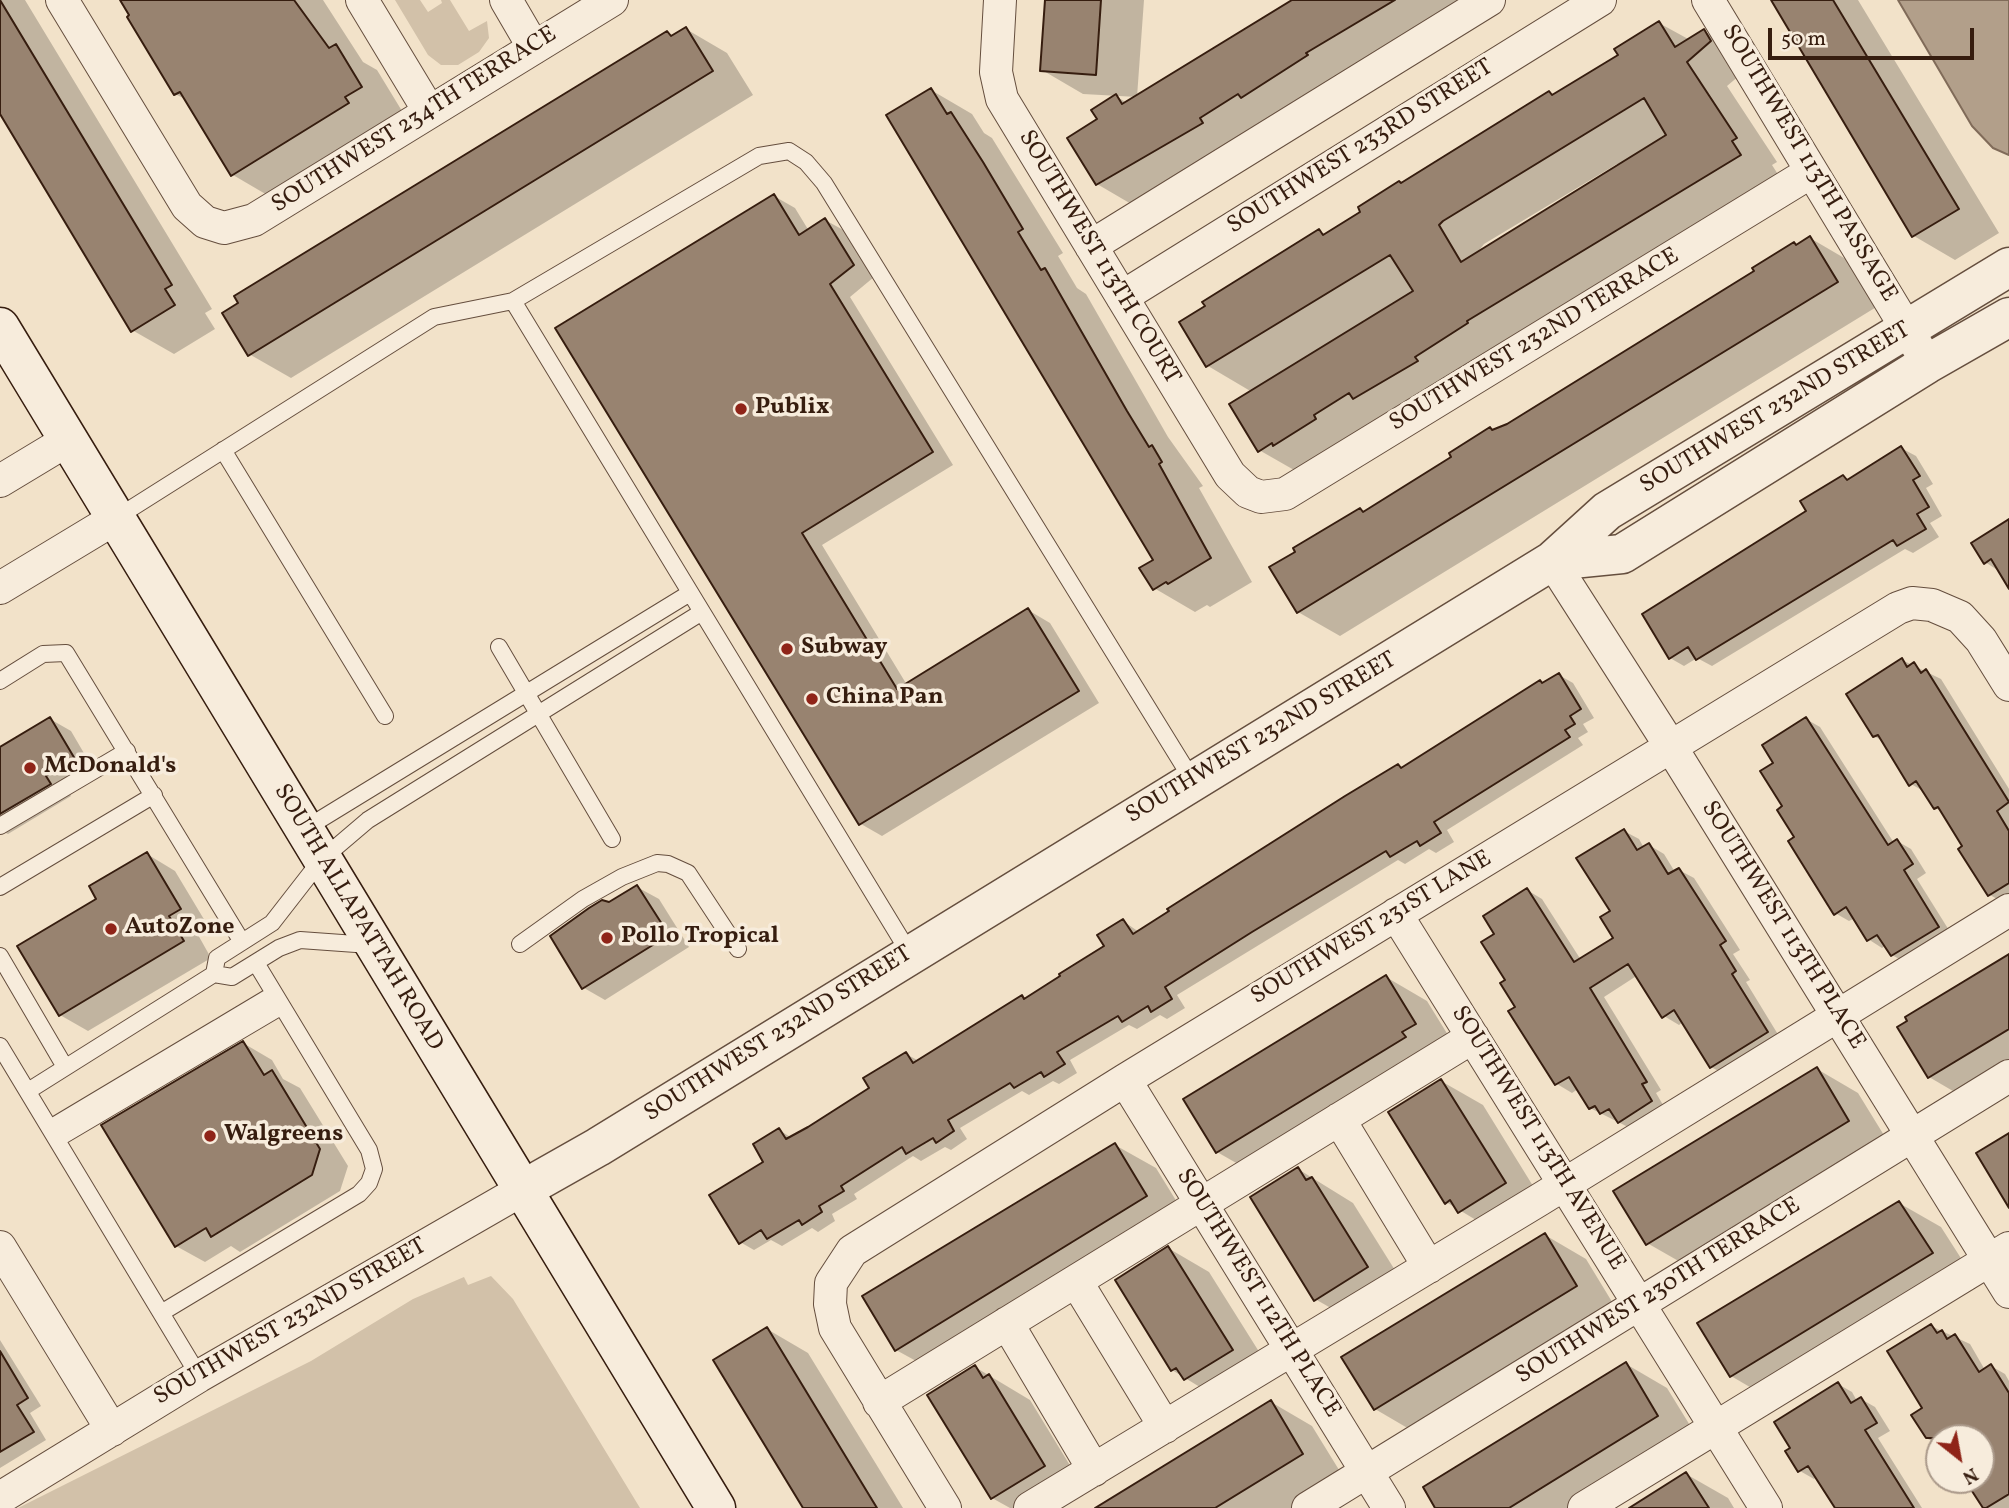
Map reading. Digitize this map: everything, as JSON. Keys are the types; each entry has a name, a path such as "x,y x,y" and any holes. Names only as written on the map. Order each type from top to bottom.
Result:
{"street":[{"name":"SOUTHWEST 234TH TERRACE","path":"62,0 180,195 196,216 215,228 243,225 254,220 612,0"},
{"path":"362,0 429,111"},
{"path":"506,0 534,48"},
{"name":"SOUTHWEST 113TH COURT","path":"1000,0 997,89 1230,475 1254,495"},
{"path":"1091,246 1489,0"},
{"name":"SOUTHWEST 233RD STREET","path":"1122,297 1600,0"},
{"name":"SOUTHWEST 113TH PASSAGE","path":"1708,0 1927,364"},
{"name":"SOUTHWEST 232ND TERRACE","path":"1254,495 1269,498 1285,494 1811,172"},
{"name":"SOUTHWEST 232ND STREET","path":"0,1498 199,1376 522,1190 1194,781 1552,561 1608,511 2009,267"},
{"name":"SOUTHWEST 232ND STREET","path":"1552,561 1622,554 1927,364 2009,317"},
{"name":"SOUTH ALLAPATTAH ROAD","path":"0,327 716,1508"},
{"path":"0,481 68,440"},
{"path":"0,588 116,518"},
{"name":"SOUTHWEST 113TH PLACE","path":"1552,561 1671,747 1912,1136 1999,1254 2009,1292"},
{"name":"SOUTHWEST 231ST LANE","path":"879,1402 835,1328 830,1304 831,1283 852,1251 1125,1080 1890,612 1912,603 1932,605 1960,617 1975,632 2009,685"},
{"path":"1030,1508 1292,1351 2009,910"},
{"name":"SOUTHWEST 113TH AVENUE","path":"1396,914 1766,1508"},
{"path":"945,1508 879,1402 1473,1037"},
{"name":"SOUTHWEST 230TH TERRACE","path":"1308,1508 2009,1076"},
{"name":"SOUTHWEST 112TH PLACE","path":"1125,1080 1389,1508"},
{"path":"1339,1119 1429,1267"},
{"path":"0,1247 112,1430"},
{"path":"1584,1508 1999,1254"},
{"path":"1076,1280 1165,1427"},
{"path":"1007,1323 1094,1470"}],"lane":[{"path":"116,518 434,317 513,301 729,171 759,156 789,151 806,162 824,183 1194,781"},
{"path":"513,301 910,954"},
{"path":"223,450 384,716"},
{"path":"214,974 217,958 278,917 312,845 526,694 690,593"},
{"path":"312,845 368,820 702,612"},
{"path":"499,647 612,839"},
{"path":"0,681 43,654 66,653 242,942"},
{"path":"0,826 127,751"},
{"path":"0,887 153,795"},
{"path":"520,944 583,899 630,873 657,863 668,864 688,873 737,948"},
{"path":"27,1091 214,974 232,977 300,940 373,945"},
{"path":"0,956 65,1067"},
{"path":"161,1313 352,1199 365,1188 372,1177 373,1162 369,1150 256,962"},
{"path":"53,1134 278,1000"},
{"path":"0,1046 199,1376"}],"shaded area":[{"path":"395,0 420,0 428,12 442,3 441,0 450,0 469,31 487,21 489,38 479,52 458,65 441,65 428,55"},
{"path":"1898,0 2009,0 2009,155 1993,148 1972,126"},
{"path":"491,1276 513,1299 640,1508 18,1508 311,1361 413,1299 464,1277 468,1285"}],"building":[{"path":"0,0 172,285 165,289 175,305 131,332 0,114"},
{"path":"120,0 294,0 329,48 336,44 362,87 345,97 349,103 231,176 180,92 174,95 127,17 129,15"},
{"path":"1045,0 1101,0 1096,75 1040,71"},
{"path":"1292,0 1395,0 1306,53 1308,55 1241,98 1238,94 1200,118 1203,123 1096,185 1067,138 1097,119 1091,110 1116,94 1122,104"},
{"path":"1771,0 1833,0 1959,209 1912,237"},
{"path":"1659,21 1675,47 1704,29 1711,41 1687,62 1737,138 1732,141 1741,155 1467,321 1468,323 1415,357 1418,361 1353,399 1349,393 1314,415 1316,419 1273,446 1272,443 1258,452 1229,404 1413,291 1390,255 1206,367 1179,322 1205,306 1202,302 1319,229 1323,235 1360,212 1358,207 1399,181 1401,183 1549,91 1552,95 1618,55 1614,49","holes":["1644,98 1666,135 1461,262 1439,225"]},
{"path":"686,27 713,71 248,356 222,313 238,303 234,296 667,31 671,36"},
{"path":"931,88 947,114 951,112 983,162 1023,229 1018,232 1041,270 1045,268 1127,411 1149,447 1152,445 1162,462 1159,464 1211,558 1168,584 1166,582 1153,590 1139,568 1153,560 886,115"},
{"path":"774,194 799,235 825,218 854,265 830,284 933,452 802,533 897,689 1028,608 1079,691 859,825 555,328"},
{"path":"1810,236 1838,282 1297,613 1269,567 1295,552 1293,548 1360,508 1363,512 1451,457 1449,453 1490,427 1492,430 1507,424 1754,271 1752,268 1794,242 1796,245"},
{"path":"1901,446 1920,476 1913,480 1929,507 1917,514 1926,529 1897,546 1893,540 1696,660 1688,647 1669,659 1642,614 1806,511 1800,501 1843,475 1847,480"},
{"path":"2009,519 2009,589 1991,559 1984,564 1971,543"},
{"path":"1902,658 1907,667 1914,662 1921,673 1926,669 2009,802 1997,811 2009,831 2009,883 1988,896 1958,849 1962,846 1938,807 1934,809 1916,781 1909,786 1878,735 1873,737 1846,694"},
{"path":"1559,673 1581,709 1570,716 1575,724 1565,730 1570,737 1434,822 1441,833 1420,846 1417,841 1390,857 1386,851 1252,932 1165,987 1172,999 1151,1012 1148,1006 1122,1022 1118,1016 1057,1052 1065,1064 1044,1077 1041,1072 1014,1088 1010,1083 948,1120 954,1131 936,1143 933,1138 906,1154 902,1147 841,1186 844,1191 819,1206 822,1212 802,1225 799,1220 767,1239 761,1230 739,1244 709,1195 763,1162 753,1144 779,1128 786,1139 808,1127 869,1088 863,1078 906,1052 913,1063 1022,995 1024,999 1060,976 1059,974 1104,946 1097,935 1123,919 1133,934 1169,911 1167,909 1345,796 1398,764 1401,768 1540,680 1542,683"},
{"name":"McDonald's","path":"50,717 75,759 46,776 51,784 0,814 0,747"},
{"path":"1806,717 1888,845 1897,839 1913,864 1904,870 1939,927 1891,956 1877,935 1867,941 1846,907 1834,915 1788,841 1794,837 1777,810 1782,806 1760,771 1773,763 1762,745"},
{"path":"1624,829 1637,850 1649,843 1668,874 1679,868 1726,941 1720,945 1736,971 1732,974 1768,1032 1710,1068 1674,1010 1662,1018 1628,964 1590,988 1647,1082 1642,1084 1652,1101 1618,1123 1609,1109 1600,1114 1595,1106 1589,1109 1569,1077 1555,1085 1508,1011 1515,1007 1500,983 1505,980 1481,942 1494,934 1483,916 1527,888 1574,962 1613,938 1600,917 1610,911 1576,858"},
{"name":"AutoZone","path":"147,852 181,909 169,916 184,941 59,1016 17,946 96,899 89,886"},
{"name":"Pollo Tropical","path":"637,885 669,935 582,989 550,936 602,900 609,902"},
{"path":"2009,954 2009,1029 1928,1078 1897,1027 1907,1021 1905,1017"},
{"path":"1386,975 1416,1024 1402,1032 1406,1037 1216,1153 1183,1099"},
{"name":"Walgreens","path":"243,1041 264,1075 272,1070 320,1149 312,1175 211,1237 206,1228 175,1247 101,1125"},
{"path":"1817,1067 1849,1121 1646,1245 1613,1191"},
{"path":"1441,1079 1506,1183 1458,1213 1450,1200 1445,1204 1388,1112"},
{"path":"2009,1133 2009,1208 1976,1153"},
{"path":"1115,1143 1147,1196 895,1351 862,1296"},
{"path":"1298,1167 1306,1180 1312,1177 1368,1267 1314,1301 1250,1197"},
{"path":"1899,1201 1933,1253 1730,1377 1697,1323"},
{"path":"1545,1233 1577,1286 1374,1410 1341,1357"},
{"path":"1168,1246 1233,1350 1184,1380 1176,1368 1171,1371 1115,1280"},
{"path":"1931,1324 1937,1333 1942,1330 1947,1339 1955,1334 1979,1372 1991,1364 2009,1393 2009,1494 1983,1508 1974,1494 1995,1494 1995,1424 1925,1424 1925,1436 1911,1415 1922,1408 1887,1351"},
{"path":"767,1327 877,1508 803,1508 713,1360"},
{"path":"0,1351 28,1398 17,1405 34,1432 0,1452"},
{"path":"1626,1362 1658,1416 1509,1508 1435,1508 1423,1487"},
{"path":"975,1365 983,1378 989,1374 1045,1466 991,1499 927,1395"},
{"path":"1838,1382 1851,1403 1861,1397 1877,1423 1865,1430 1914,1508 1835,1508 1808,1466 1798,1472 1785,1451 1790,1448 1774,1422"},
{"path":"1271,1400 1303,1454 1215,1508 1095,1508"},
{"path":"1686,1472 1709,1508 1629,1508"}],"place":[{"name":"Publix","path":"741,409"},
{"name":"Subway","path":"787,649"},
{"name":"China Pan","path":"812,699"},
{"name":"McDonald's","path":"30,768"},
{"name":"AutoZone","path":"111,929"},
{"name":"Pollo Tropical","path":"607,938"},
{"name":"Walgreens","path":"210,1136"}]}
